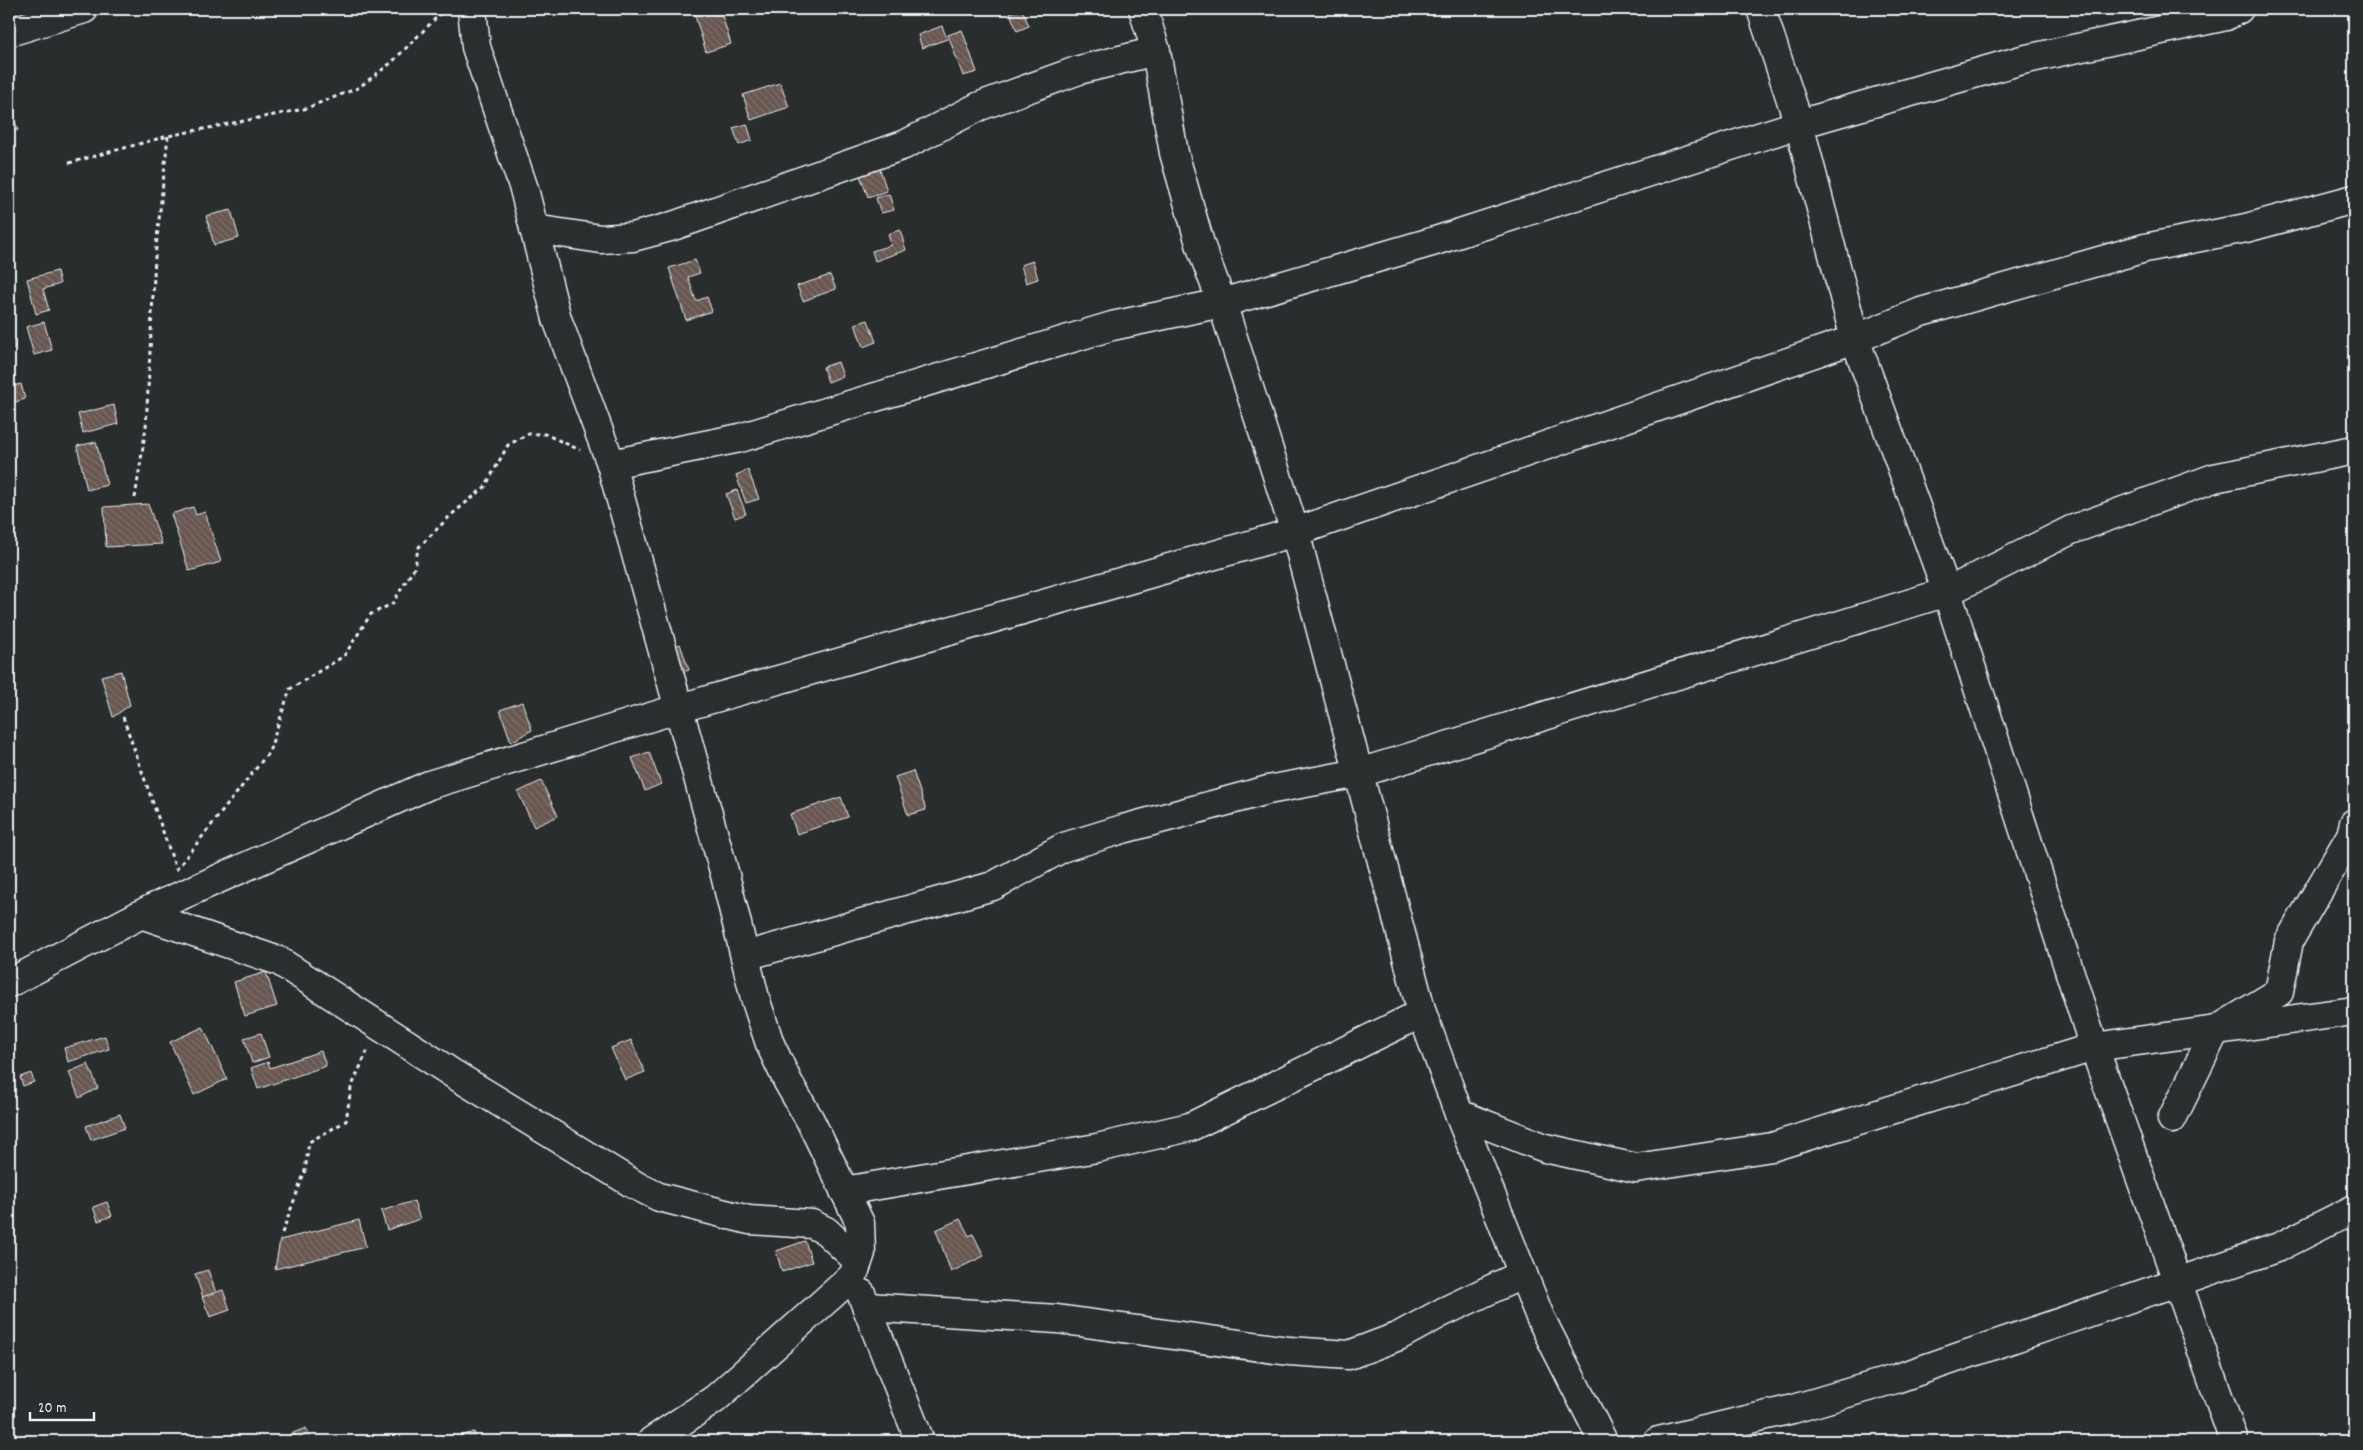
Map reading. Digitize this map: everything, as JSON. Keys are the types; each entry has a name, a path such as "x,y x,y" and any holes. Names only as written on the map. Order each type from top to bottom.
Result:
{"street":[{"path":"9,32 84,9"},
{"path":"472,9 476,47 524,189 557,319 611,464 680,708 755,998 770,1044 860,1224 861,1253 855,1268 715,1399 652,1441"},
{"path":"1143,9 1156,51 1174,153 1201,247 1222,303 1295,532 1422,1013 1459,1114 1540,1317 1603,1441"},
{"path":"1761,9 1799,124 1855,339 1947,592 2094,1047 2234,1441"},
{"path":"611,464 740,438 1112,326 1222,303 1435,241 1799,124 2022,60 2226,16 2239,9"},
{"path":"534,229 602,239 633,237 670,228 904,145 980,106 1079,70 1156,51"},
{"path":"9,983 150,909 429,785 680,708 1295,532 1855,339 1921,312 2145,248 2246,228 2354,200"},
{"path":"745,956 993,886 1064,847 1123,828 1268,790 1359,773 1947,592 2072,530 2214,478 2354,450"},
{"path":"2172,1119 2216,1031 2279,992 2288,941 2351,835 2354,823"},
{"path":"150,909 279,961 378,1026 635,1185 659,1197 749,1220 812,1224 826,1231 855,1268 867,1306 920,1441"},
{"path":"1459,1114 1545,1148 1636,1168 1772,1147 2094,1047 2354,1011"},
{"path":"844,1191 1097,1148 1190,1127 1422,1013"},
{"path":"1658,1441 1793,1409 1895,1378 2278,1247 2354,1209"},
{"path":"867,1306 1057,1319 1289,1352 1349,1355 1399,1336 1443,1312 1523,1274"}],"path":[{"path":"69,163 168,136 304,109 358,88 391,63 445,9"},
{"path":"135,498 146,426 156,257 168,136"},
{"path":"150,909 176,870 269,752 290,689 344,656 370,614 392,604 414,567 418,548 451,515 485,487 508,445 528,434 545,434 611,464"},
{"path":"123,717 176,870"},
{"path":"282,1233 305,1171 309,1142 346,1121 351,1088 378,1026"}],"building":[{"path":"693,9 720,9 731,44 706,52"},
{"path":"1022,9 1029,26 1017,31 1010,13"},
{"path":"942,26 947,39 922,48 918,35"},
{"path":"962,30 977,72 963,76 948,35"},
{"path":"780,83 789,107 751,120 743,95"},
{"path":"9,104 18,130 9,133"},
{"path":"747,124 752,140 739,145 733,128"},
{"path":"877,160 887,191 868,197 857,167"},
{"path":"889,194 894,210 881,213 876,198"},
{"path":"231,210 239,238 214,245 206,216"},
{"path":"900,230 906,250 875,261 872,251 891,245 888,234"},
{"path":"695,260 700,273 688,277 696,301 707,297 712,311 686,320 669,268"},
{"path":"1033,261 1038,279 1026,283 1021,265"},
{"path":"57,271 60,284 43,289 49,310 36,314 27,279"},
{"path":"830,275 836,289 803,301 797,286"},
{"path":"868,320 876,342 863,347 855,324"},
{"path":"44,322 52,350 34,355 26,327"},
{"path":"9,328 15,348 9,350"},
{"path":"838,362 843,376 828,382 823,367"},
{"path":"21,384 25,399 9,404 9,387"},
{"path":"114,405 118,424 83,433 78,414"},
{"path":"96,442 107,485 87,490 77,446"},
{"path":"748,470 759,499 746,503 736,475"},
{"path":"737,490 746,514 735,518 726,494"},
{"path":"148,504 162,544 106,547 104,507"},
{"path":"193,507 196,515 205,512 221,562 189,571 171,514"},
{"path":"680,644 689,670 678,674 668,648"},
{"path":"121,671 130,705 113,717 101,676"},
{"path":"522,702 532,730 511,742 500,710"},
{"path":"649,752 661,784 645,791 632,758"},
{"path":"913,771 926,810 908,815 895,777"},
{"path":"541,781 558,816 534,827 518,792"},
{"path":"841,797 848,817 797,834 790,814"},
{"path":"266,972 277,1006 245,1016 234,982"},
{"path":"203,1027 227,1079 194,1095 170,1042"},
{"path":"261,1033 269,1057 252,1063 244,1038"},
{"path":"105,1036 109,1049 68,1062 64,1048"},
{"path":"631,1040 645,1072 625,1080 611,1048"},
{"path":"321,1051 326,1066 258,1089 251,1068 268,1062 270,1068"},
{"path":"88,1064 98,1088 79,1098 69,1072"},
{"path":"31,1073 34,1082 23,1086 20,1077"},
{"path":"120,1114 125,1128 91,1140 86,1126"},
{"path":"414,1201 420,1219 387,1230 381,1211"},
{"path":"107,1202 112,1216 98,1221 93,1207"},
{"path":"960,1219 969,1236 973,1234 984,1256 951,1272 936,1230"},
{"path":"359,1220 366,1247 275,1269 280,1240"},
{"path":"805,1241 812,1262 782,1272 776,1251"},
{"path":"208,1270 216,1293 203,1297 195,1274"},
{"path":"223,1290 230,1310 210,1317 202,1297"},
{"path":"306,1428 312,1441 297,1441 293,1433"},
{"path":"474,1432 477,1441 455,1441 454,1438"}]}
